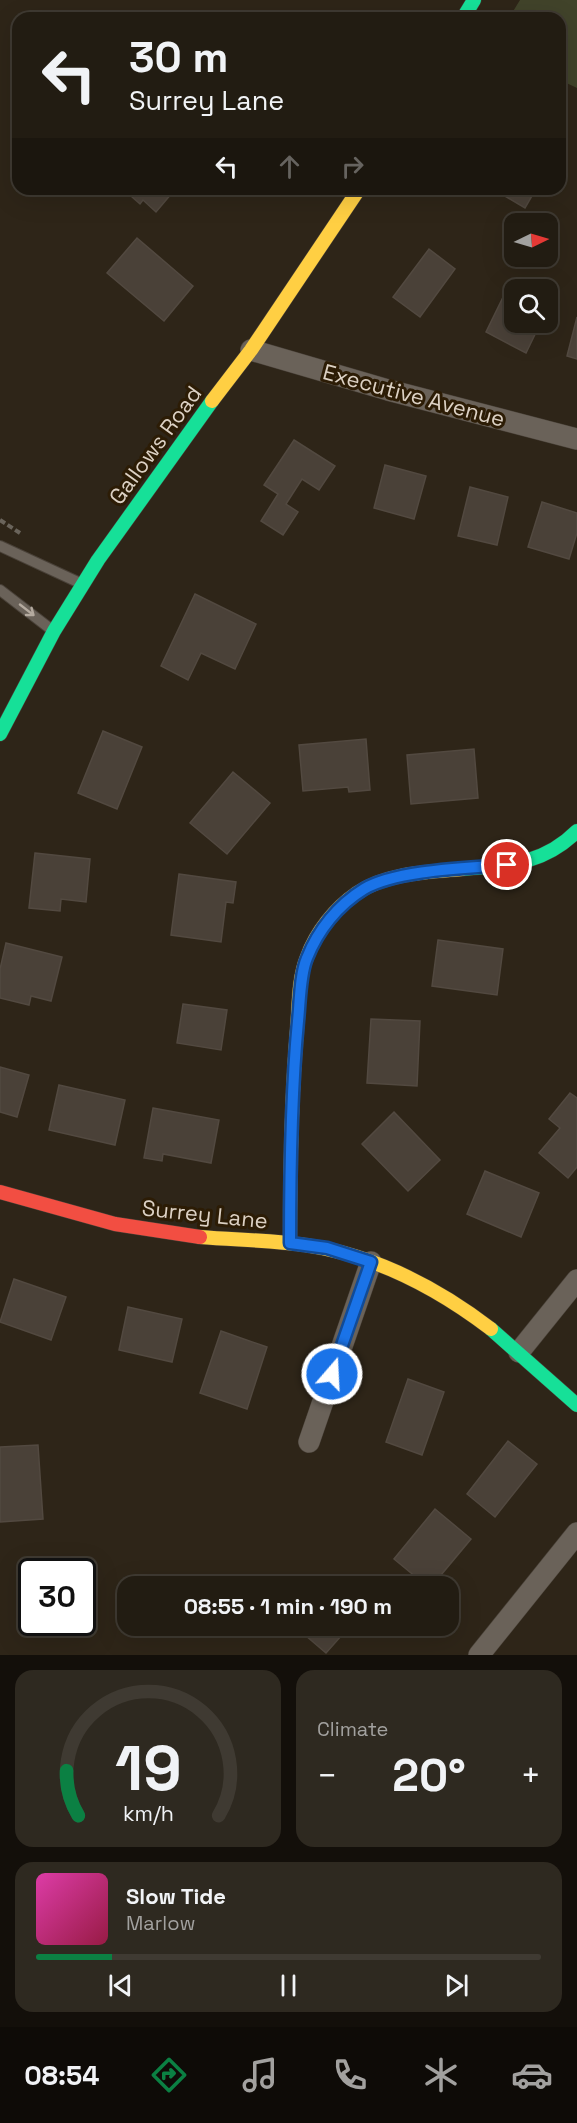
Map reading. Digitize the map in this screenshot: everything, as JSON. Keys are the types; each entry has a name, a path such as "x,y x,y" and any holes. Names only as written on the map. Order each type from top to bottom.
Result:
{"street":[{"name":"Gallows Road","path":"0,734 54,631 98,560 190,430 251,350 355,195"},
{"name":"Executive Avenue","path":"251,350 388,390 577,440"},
{"path":"290,1243 290,1158 295,1051 306,960 319,931 342,906 366,888 421,873 528,863 550,854 577,831"},
{"name":"Surrey Lane","path":"0,1192 104,1222 184,1236 290,1243 327,1248 409,1276 448,1297 519,1352 577,1405"},
{"path":"309,1442 371,1262"},
{"path":"519,1352 577,1280"},
{"path":"479,1655 577,1533"}],"lane":[{"path":"0,546 83,584"},
{"path":"0,590 54,631"}],"green space":[{"path":"520,0 577,0 577,88 566,83 566,12 513,12"}],"building":[{"path":"130,195 170,195 156,212 143,200 140,204"},
{"path":"503,195 533,195 525,208"},
{"path":"137,238 193,286 164,321 107,273"},
{"path":"429,249 455,269 420,317 393,297"},
{"path":"504,295 504,333 536,333 526,353 486,332"},
{"path":"577,317 577,359 567,356"},
{"path":"294,440 335,466 319,490 302,479 286,504 298,512 283,535 261,521 278,494 264,485"},
{"path":"385,465 426,476 414,519 374,508"},
{"path":"470,487 508,497 497,545 458,536"},
{"path":"542,502 577,513 577,533 569,559 528,547"},
{"path":"195,594 256,624 235,669 201,653 188,680 161,666"},
{"path":"103,731 142,747 117,809 78,793"},
{"path":"366,739 370,790 349,792 348,787 303,791 299,745"},
{"path":"474,749 478,798 411,804 407,755"},
{"path":"233,772 270,803 227,854 190,823"},
{"path":"35,853 90,859 86,902 61,899 60,911 29,908"},
{"path":"179,874 236,882 233,903 226,902 221,942 171,935"},
{"path":"438,940 503,949 497,995 432,986"},
{"path":"6,943 62,957 51,1001 31,996 29,1005 0,998 0,969"},
{"path":"183,1004 227,1010 221,1050 177,1043"},
{"path":"371,1019 420,1021 417,1086 367,1083"},
{"path":"0,1067 29,1075 17,1117 0,1112"},
{"path":"59,1085 125,1100 115,1145 49,1130"},
{"path":"570,1093 577,1098 577,1167 568,1178 539,1153 560,1128 549,1119"},
{"path":"153,1108 219,1120 211,1163 163,1154 162,1161 144,1158"},
{"path":"394,1112 440,1160 408,1191 362,1144"},
{"path":"485,1171 539,1193 521,1237 467,1214"},
{"path":"14,1279 66,1297 51,1340 0,1322"},
{"path":"128,1307 182,1319 172,1362 119,1350"},
{"path":"221,1331 267,1347 247,1409 200,1393"},
{"path":"408,1379 444,1392 422,1455 386,1442"},
{"path":"508,1441 537,1464 495,1517 467,1494"},
{"path":"38,1445 43,1519 0,1522 0,1447"},
{"path":"435,1509 471,1539 440,1576 415,1576 394,1559"},
{"path":"306,1636 341,1636 326,1653"}],"traffic: fast":[{"path":"467,12 474,0"},
{"path":"0,734 54,631 98,560 212,401"},
{"path":"462,869 510,864 538,857 551,851 577,831"},
{"path":"491,1329 577,1405"}],"traffic: slow":[{"path":"212,401 251,350 355,195"},
{"path":"290,1243 292,1109 299,1002 302,974 311,948 334,913 368,886 394,877 462,869"},
{"path":"200,1237 292,1243 356,1256 404,1275 449,1300 491,1329"}],"traffic: jam":[{"path":"0,1192 115,1224 200,1237"}],"route":[{"path":"332,1374 371,1262 327,1248 290,1243 290,1158 294,1062 306,960 319,931 342,906 366,888 421,873 507,865"}]}
